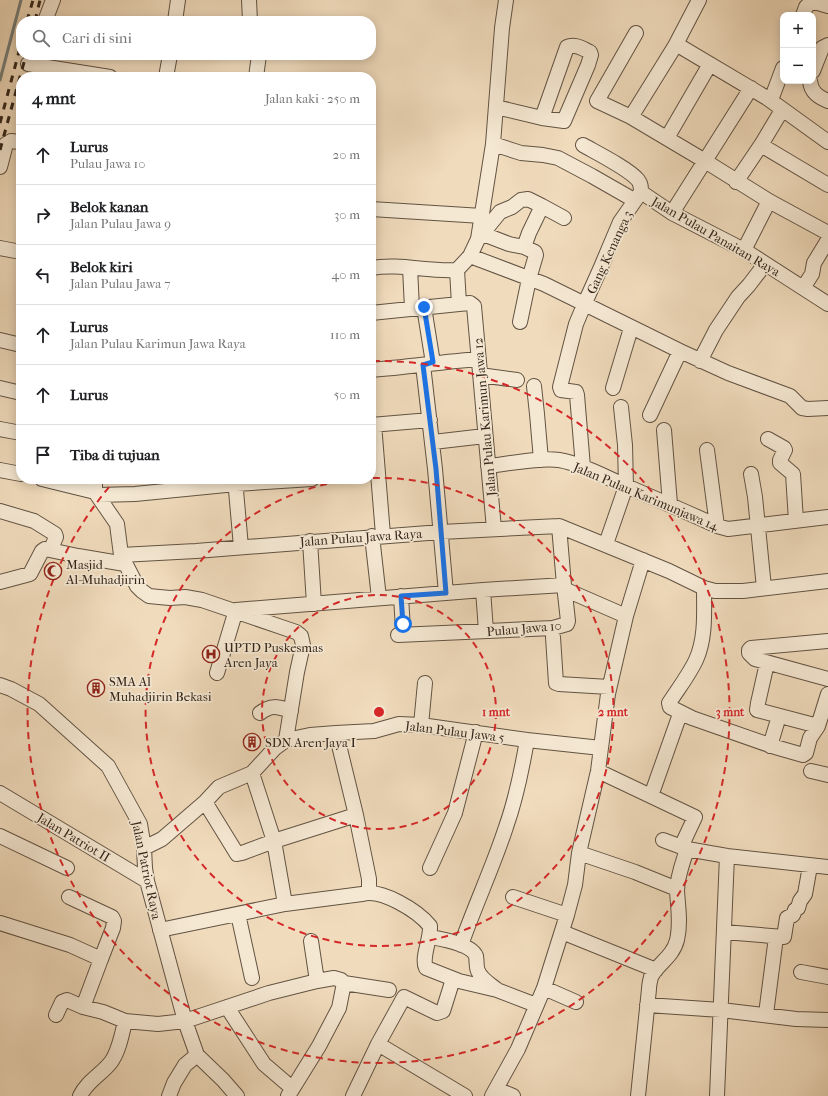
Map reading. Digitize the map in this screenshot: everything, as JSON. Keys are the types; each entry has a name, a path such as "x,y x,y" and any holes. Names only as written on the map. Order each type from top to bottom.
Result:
{"street":[{"path":"47,16 53,0"},
{"path":"175,16 178,0"},
{"path":"249,0 250,16"},
{"path":"480,236 493,144 506,0"},
{"path":"631,118 676,44 699,0"},
{"path":"804,12 806,7 810,4 818,3 828,6"},
{"path":"636,33 598,101 667,138 736,182 828,233"},
{"path":"676,44 771,100 782,110 828,142"},
{"path":"496,107 542,118 564,121 590,60 590,52 577,46 571,45 568,48 542,118"},
{"path":"816,63 822,48 828,45"},
{"path":"167,72 169,60"},
{"path":"256,72 258,60"},
{"path":"33,61 86,72"},
{"path":"667,138 710,64"},
{"path":"771,100 780,76"},
{"path":"810,84 813,91 822,99 828,101"},
{"path":"672,212 751,88"},
{"path":"736,182 782,110"},
{"path":"0,167 6,144 11,141 16,142"},
{"name":"Jalan Pulau Panaitan Raya","path":"493,144 520,153 558,158 586,173 672,212 744,250 828,304"},
{"path":"583,145 627,171 637,179 641,186 637,196"},
{"path":"761,145 828,185"},
{"name":"Gang Kenanga 3","path":"583,467 577,395 576,392 573,391 561,390 560,387 576,324 602,267 620,222 637,196"},
{"path":"376,267 446,271 457,270 470,256 480,236 500,212 512,207 521,200 528,199 564,218"},
{"path":"744,250 769,201"},
{"path":"524,247 542,206"},
{"path":"376,210 482,216"},
{"path":"480,236 524,247 536,253 520,322"},
{"path":"803,288 812,274 814,263 828,240"},
{"path":"0,248 16,251"},
{"path":"470,256 544,284 631,328 728,374 790,396 802,408 828,408"},
{"path":"700,361 716,330 738,297 765,264"},
{"path":"410,268 428,364 430,420 446,593"},
{"path":"376,311 458,304 457,270"},
{"name":"Jalan Pulau Karimun Jawa 12","path":"458,304 470,303 474,306 494,529"},
{"path":"613,388 631,328"},
{"path":"0,340 16,344"},
{"path":"650,415 680,351"},
{"path":"376,369 478,359"},
{"path":"480,375 517,380"},
{"path":"534,386 541,460"},
{"path":"0,388 16,392"},
{"path":"606,544 626,486 625,445 621,406"},
{"path":"376,425 430,420"},
{"path":"0,429 16,432"},
{"path":"664,430 670,504"},
{"path":"433,442 485,436"},
{"path":"768,439 784,448 785,450 780,463 792,471 794,475 796,521"},
{"path":"707,450 717,526"},
{"name":"Jalan Pulau Karimunjawa 14","path":"488,466 541,460 557,460 583,467 717,526 728,529 828,517"},
{"path":"0,470 16,473"},
{"path":"751,474 764,588"},
{"path":"69,484 135,494 176,485 196,484"},
{"path":"235,484 241,546"},
{"path":"375,484 378,536 378,598"},
{"path":"96,489 117,524 123,559 137,586 142,591 149,596 165,598 184,596 195,598 236,610 296,632 301,636 303,645 286,740 275,748 252,773 219,787 205,802 162,839 144,848"},
{"path":"0,511 34,521 55,534 56,538 51,549 43,549 30,574 0,582"},
{"name":"Jalan Pulau Jawa Raya","path":"51,549 78,556 123,559 241,546 441,532 559,526 606,544 704,588 726,591 743,591 828,581"},
{"name":"Pulau Jawa 10","path":"401,596 402,634 553,628 567,624 559,526"},
{"path":"310,541 314,604"},
{"path":"514,1096 494,1093 518,1049 544,988 567,915 575,885 579,853 598,772 609,687 626,616 643,560"},
{"path":"236,610 482,590 564,587 626,616"},
{"path":"704,588 703,631 700,649 689,672 669,703 670,708 680,714 770,746 804,755 806,753 810,738 818,726 828,694"},
{"path":"482,590 486,631"},
{"path":"217,673 236,610"},
{"path":"553,637 556,683 609,687"},
{"path":"828,644 751,648 749,650 749,653 755,659 828,679"},
{"path":"768,663 757,709 818,726"},
{"path":"421,725 426,683"},
{"name":"Jalan Patriot Raya","path":"0,685 11,689 39,704 108,766 140,824 147,881 185,1021 197,1055 237,1096"},
{"path":"260,713 267,707 275,707 291,711"},
{"path":"652,796 680,714"},
{"path":"770,746 779,716"},
{"name":"Jalan Pulau Jawa 5","path":"286,740 310,735 374,731 399,724 421,725 527,740 601,748"},
{"path":"430,868 455,812 476,732"},
{"path":"336,733 356,815 369,879 368,892"},
{"path":"461,945 506,827 522,770 527,740"},
{"path":"811,771 828,775"},
{"path":"598,772 695,817 684,848 677,889 679,927 677,942 673,950 651,977 638,1096"},
{"path":"252,773 274,842 286,904"},
{"name":"Jalan Patriot II","path":"0,793 147,881"},
{"path":"205,802 237,854 356,815"},
{"path":"0,836 67,868"},
{"path":"663,840 684,848 727,856 828,867"},
{"path":"579,853 635,872 677,889"},
{"path":"717,1096 722,1010 727,856"},
{"path":"724,932 784,937 787,918 792,916 798,908 800,901 805,896 810,866"},
{"path":"160,930 286,904 368,892 404,905 417,913 430,926 430,937 424,960 426,968 453,979 475,986 497,990 536,1005"},
{"path":"69,897 112,917 114,921 102,959 83,1007"},
{"path":"513,897 567,915"},
{"path":"238,914 252,978"},
{"path":"0,923 70,945 102,959"},
{"path":"562,932 656,970"},
{"path":"430,937 461,945 470,950 475,954 480,976 497,990"},
{"path":"766,1014 776,937"},
{"path":"311,941 317,981"},
{"path":"801,972 828,977"},
{"path":"56,1015 62,1002 67,1000 125,1021 158,1024 185,1021 269,993 334,978 341,980 344,983 389,990"},
{"path":"353,1096 378,1044 404,997 437,1013 440,1013 443,1011 453,979"},
{"path":"227,1007 264,1064 290,1092 320,1046 339,1008 344,983"},
{"path":"544,988 576,1002"},
{"path":"647,1005 722,1010 828,1020"},
{"path":"80,1096 92,1079 111,1062 120,1040 125,1021"},
{"path":"378,1044 465,1096"},
{"path":"169,1096 174,1082 185,1065 197,1055"}],"waterway":[{"path":"17,16 21,0"},
{"path":"0,80 16,19"}],"railway":[{"path":"28,16 33,0"},
{"path":"36,16 40,0"},
{"path":"0,123 17,60"},
{"path":"21,72 25,60"},
{"path":"0,150 16,92"}],"place":[{"name":"Masjid Al-Muhadjirin","path":"53,571"},
{"name":"UPTD Puskesmas Aren Jaya","path":"211,654"},
{"name":"SMA Al Muhadjirin Bekasi","path":"96,688"},
{"name":"SDN Aren Jaya I","path":"252,742"}],"route":[{"path":"403,624 401,596 446,593 436,469 423,365 433,362 424,307"}]}
